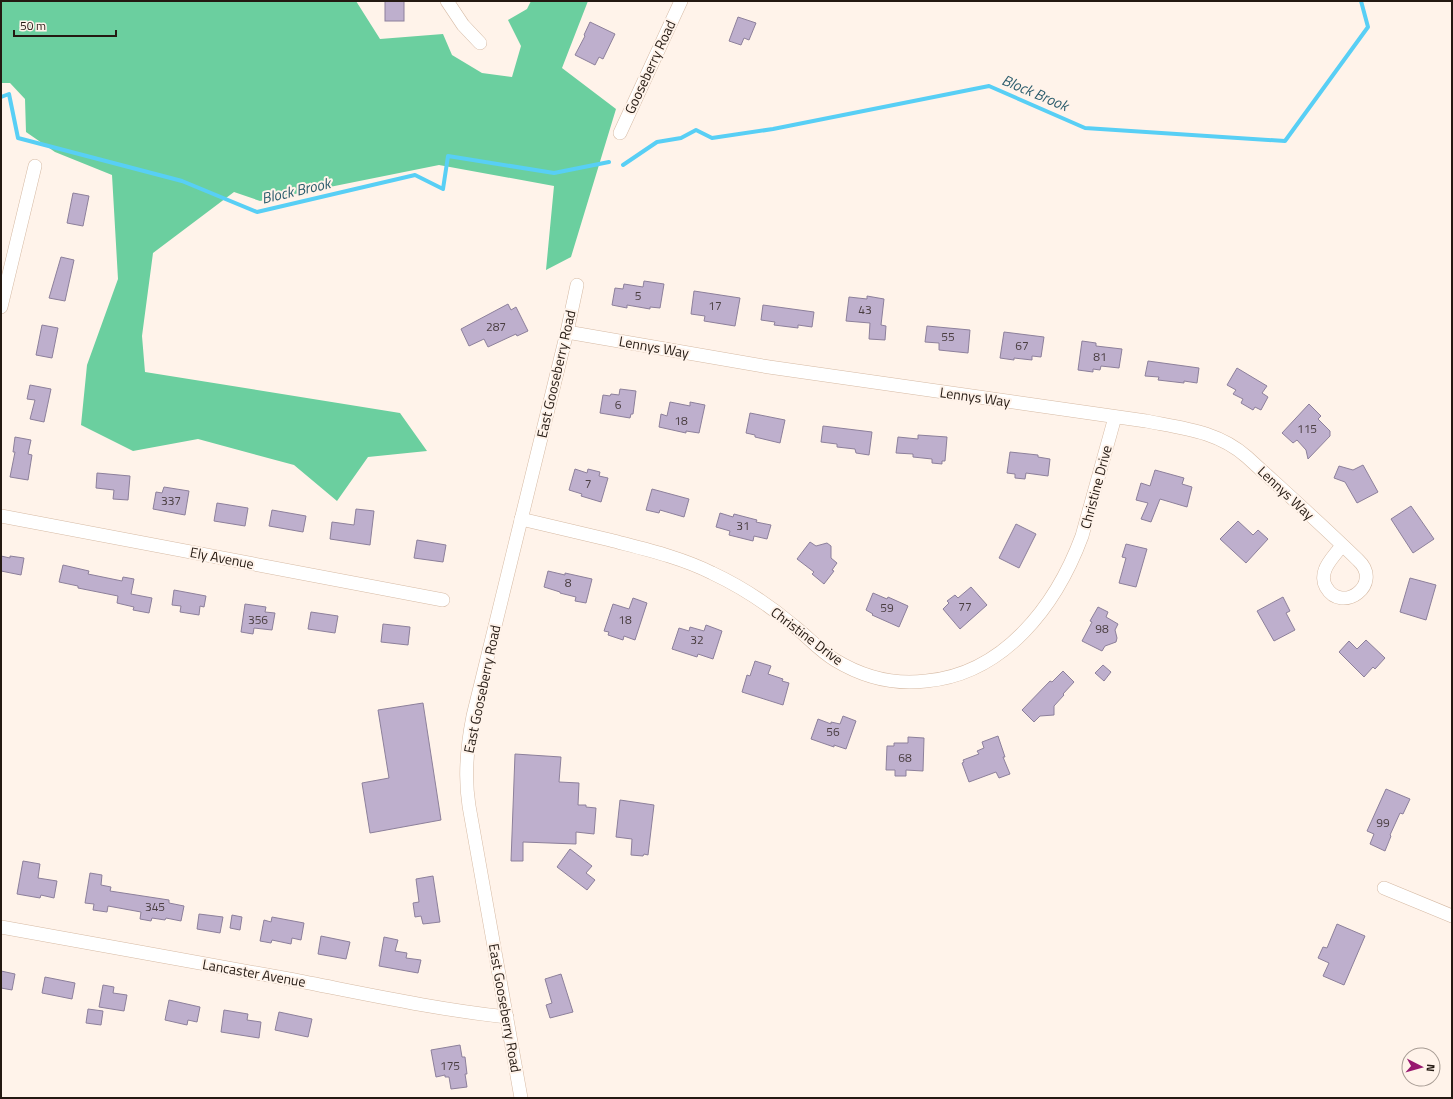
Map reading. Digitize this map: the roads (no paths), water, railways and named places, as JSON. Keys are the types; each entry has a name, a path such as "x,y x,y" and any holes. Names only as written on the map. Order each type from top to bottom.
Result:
{"street":[{"path":"447,1 463,25 480,43"},
{"name":"Gooseberry Road","path":"620,133 681,1"},
{"path":"1,307 35,166"},
{"name":"East Gooseberry Road","path":"521,1098 469,806 466,769 468,743 473,716 567,332 577,285"},
{"name":"Lennys Way","path":"567,332 769,367 1197,430 1226,441 1242,452 1342,545"},
{"name":"Christine Drive","path":"521,518 641,548 682,560 711,572 736,585 768,606 835,660 866,675 884,680 901,682 938,680 954,677 971,670 1005,649 1033,621 1057,590 1076,554 1115,417"},
{"name":"Ely Avenue","path":"1,516 443,600"},
{"path":"1384,888 1452,916"},
{"name":"Lancaster Avenue","path":"1,926 300,981 398,1001 467,1012 507,1016"}],"waterway":[{"name":"Block Brook","path":"623,165 657,142 681,138 696,130 712,138 773,129 989,86 1085,128 1285,141 1368,27 1361,1"},
{"name":"Block Brook","path":"1,97 9,94 18,138 182,181 257,212 415,175 443,189 448,156 554,173 609,162"}]}
